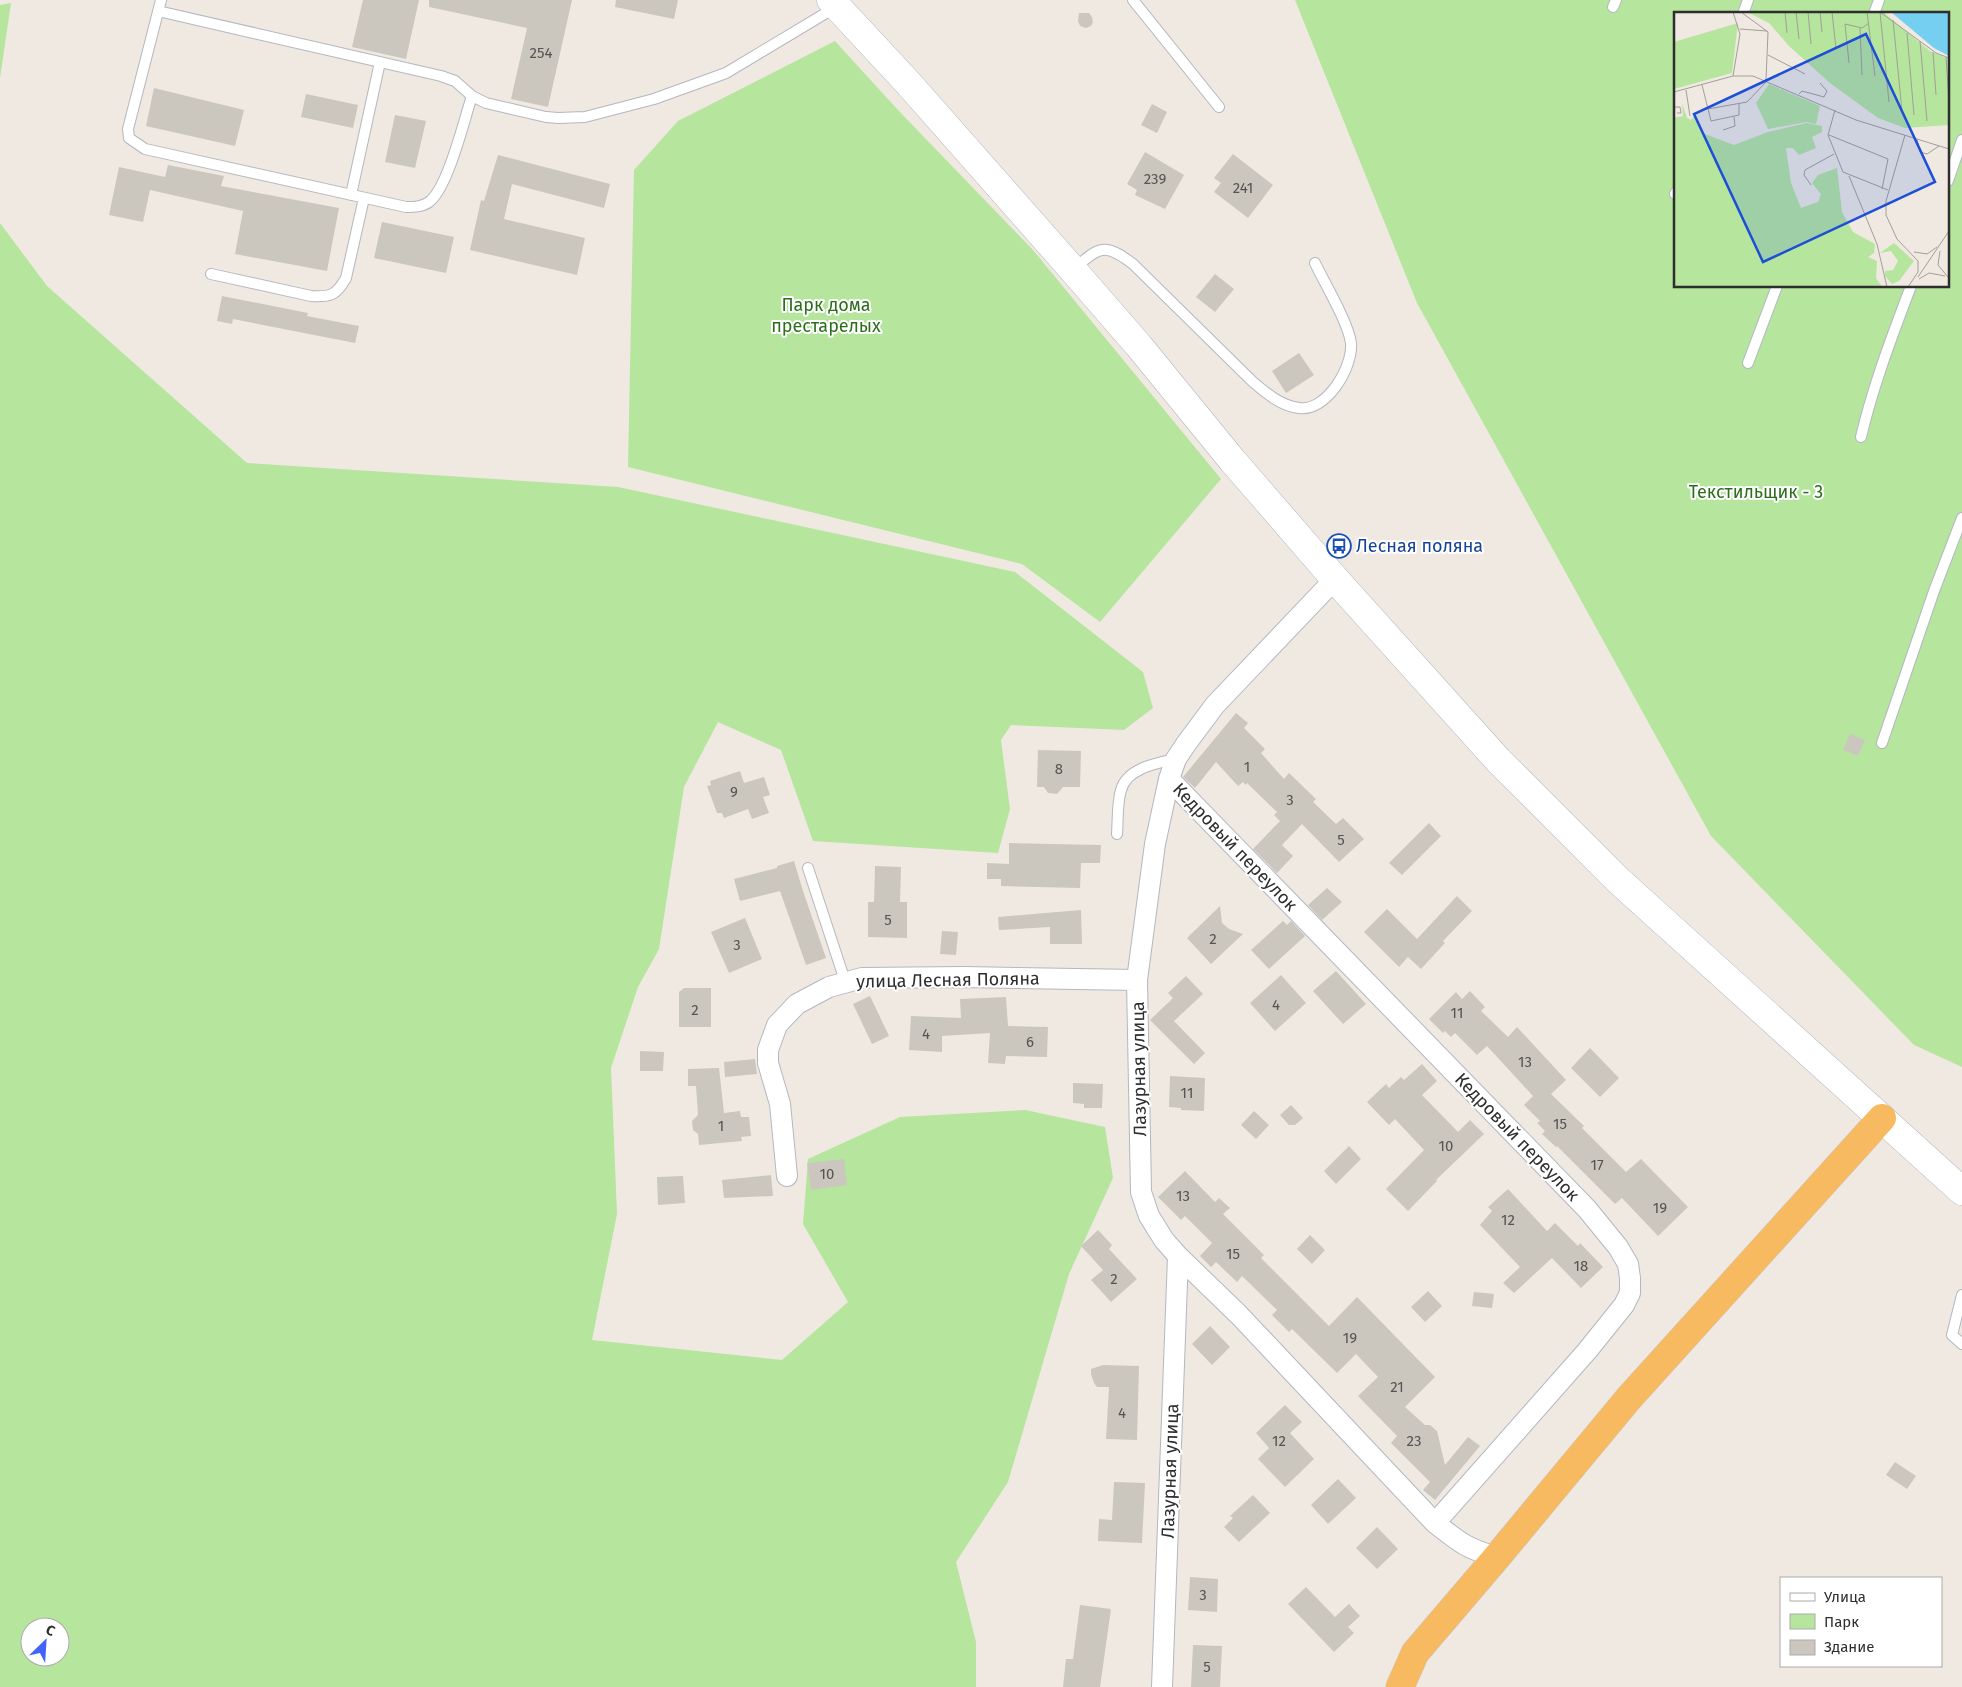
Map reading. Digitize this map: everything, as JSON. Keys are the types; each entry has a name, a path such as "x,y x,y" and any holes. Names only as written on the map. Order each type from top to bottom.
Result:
{"highway":[{"path":"1400,1687 1415,1653 1629,1398 1882,1118"}],"main road":[{"path":"834,3 909,84 1073,270 1335,578 1498,760 1618,880 1962,1191"}],"street":[{"name":"Лазурная улица","path":"1335,578 1215,705 1176,759 1169,779 1155,844 1138,980 1141,1192 1148,1216 1164,1240 1178,1256 1245,1322 1435,1523 1463,1545 1475,1551 1497,1557"},
{"name":"Кедровый переулок","path":"1169,779 1587,1209 1618,1247 1628,1264 1630,1293 1624,1305 1587,1351 1435,1523"},
{"name":"улица Лесная Поляна","path":"787,1176 780,1104 768,1064 768,1050 777,1025 797,1004 829,987 845,981 878,977 1138,980"},
{"name":"Лазурная улица","path":"1162,1687 1178,1256"}],"lane":[{"path":"161,0 128,129 129,138 145,149 406,208 415,207 429,202 439,191 472,96"},
{"path":"1133,0 1219,107"},
{"path":"1744,12 1748,0"},
{"path":"1875,12 1879,0"},
{"path":"158,11 450,78 461,84 472,96 486,103 558,118 585,117 654,99 726,73 834,3"},
{"path":"351,195 380,62"},
{"path":"1950,175 1962,140"},
{"path":"211,274 311,296 326,297 334,294 340,289 346,278 364,198"},
{"path":"1073,270 1093,253 1108,250 1118,252 1133,264 1253,382 1270,396 1284,404 1299,408 1310,408 1322,401 1343,376 1349,360 1351,344 1348,330 1315,263"},
{"path":"1748,364 1777,288"},
{"path":"1861,437 1891,339 1910,288"},
{"path":"1882,744 1934,591 1962,518"},
{"path":"1117,834 1120,791 1128,779 1142,769 1176,759"},
{"path":"808,868 845,981"},
{"path":"1962,1295 1952,1335 1962,1344"}],"green space":[{"name":"Текстильщик - 3","path":"1295,0 1962,0 1962,1067 1914,1045 1711,836 1417,303"},
{"path":"11,3 0,78 0,5"},
{"name":"Парк дома престарелых","path":"835,41 897,109 1033,250 1221,479 1100,622 1022,564 628,467 634,170 678,121"},
{"path":"0,223 47,286 247,463 618,487 1015,572 1143,672 1153,708 1124,730 1011,725 1001,740 1010,809 998,853 813,841 781,750 718,722 684,787 659,949 638,987 611,1068 617,1214 592,1340 782,1360 848,1302 803,1224 808,1159 900,1117 1025,1110 1105,1127 1113,1178 1069,1274 1008,1482 956,1562 976,1642 976,1687 0,1687"}],"building":[{"path":"363,0 419,0 406,59 352,47"},
{"path":"429,0 572,0 548,107 511,99 527,28 429,7"},
{"path":"616,0 678,0 674,19 615,7"},
{"path":"1079,13 1089,13 1093,22 1091,26 1086,28 1080,26 1078,21"},
{"path":"154,88 244,110 235,146 146,126"},
{"path":"306,94 358,105 353,128 301,117"},
{"path":"1152,104 1167,112 1157,133 1141,125"},
{"path":"395,115 426,121 415,168 385,162"},
{"path":"1145,152 1184,175 1165,209 1135,195 1137,190 1127,184"},
{"path":"1233,154 1273,185 1248,218 1214,192 1221,183 1214,178"},
{"path":"498,155 610,184 604,208 512,184 504,219 585,238 577,275 470,250 481,200 484,201"},
{"path":"168,165 224,176 221,186 339,208 327,271 235,254 243,211 150,190 143,222 109,215 119,167 165,177"},
{"path":"382,222 454,237 446,273 374,258"},
{"path":"1215,274 1234,289 1215,312 1196,297"},
{"path":"222,296 308,313 307,316 359,326 355,343 233,319 232,324 217,321"},
{"path":"1299,353 1314,375 1286,393 1272,371"},
{"path":"1236,713 1248,723 1244,728 1265,749 1261,753 1284,779 1289,773 1316,799 1313,802 1336,824 1343,818 1364,839 1339,862 1302,824 1282,845 1293,856 1277,873 1253,849 1280,821 1274,815 1277,812 1247,783 1246,785 1243,782 1238,786 1216,762 1195,788 1183,777"},
{"path":"1850,734 1865,740 1858,756 1843,750"},
{"path":"1038,750 1081,751 1080,787 1063,787 1057,794 1048,793 1044,787 1037,787"},
{"path":"740,771 744,783 764,777 770,795 763,797 769,813 752,819 748,809 724,818 722,813 717,813 707,786 711,785 710,781"},
{"path":"1429,823 1441,836 1402,875 1389,863"},
{"path":"1009,843 1101,845 1100,863 1081,863 1080,888 1001,886 1001,879 987,879 987,863 1009,864"},
{"path":"794,861 826,958 806,965 780,891 740,901 734,879 777,868 777,866"},
{"path":"875,866 901,867 900,902 907,902 907,938 868,937 868,902 874,902"},
{"path":"1327,888 1342,902 1322,920 1308,905"},
{"path":"1457,896 1472,911 1443,941 1445,943 1421,969 1408,957 1399,967 1364,932 1387,909 1417,939"},
{"path":"1220,906 1222,923 1229,929 1243,934 1211,964 1187,938"},
{"path":"1081,910 1082,944 1050,944 1050,927 999,930 998,917"},
{"path":"745,918 762,959 729,973 711,932"},
{"path":"1283,921 1287,925 1291,921 1305,936 1269,969 1251,950"},
{"path":"942,931 958,932 956,955 940,954"},
{"path":"1336,971 1366,1004 1343,1024 1313,991"},
{"path":"1281,975 1306,1003 1275,1031 1250,1003"},
{"path":"1186,976 1203,994 1174,1021 1205,1053 1194,1064 1150,1020 1173,998 1168,993"},
{"path":"684,988 711,988 711,1027 679,1027 679,992"},
{"path":"1470,991 1485,1007 1481,1011 1508,1037 1517,1027 1566,1080 1551,1094 1584,1126 1582,1128 1626,1172 1641,1159 1688,1207 1658,1236 1622,1198 1615,1204 1557,1146 1542,1134 1545,1131 1537,1123 1540,1121 1524,1105 1533,1096 1487,1046 1477,1055 1455,1033 1451,1037 1445,1031 1443,1033 1429,1019 1456,992 1462,999"},
{"path":"870,996 889,1036 872,1044 853,1004"},
{"path":"1006,997 1008,1026 1048,1027 1047,1057 1006,1056 1005,1064 988,1063 990,1033 942,1036 942,1052 909,1050 911,1016 961,1018 960,999"},
{"path":"1590,1048 1619,1078 1600,1097 1571,1068"},
{"path":"640,1051 664,1052 663,1071 640,1071"},
{"path":"755,1059 757,1074 725,1077 724,1062"},
{"path":"1422,1064 1437,1081 1422,1095 1458,1132 1470,1120 1484,1134 1436,1180 1408,1211 1386,1189 1424,1150 1395,1119 1389,1125 1367,1102 1386,1084 1389,1088 1401,1077 1404,1080"},
{"path":"719,1068 724,1113 740,1111 741,1117 749,1117 751,1136 741,1137 742,1141 699,1145 698,1134 693,1130 692,1121 698,1115 696,1086 688,1086 688,1069"},
{"path":"1170,1076 1205,1078 1204,1111 1181,1110 1181,1108 1169,1107"},
{"path":"1073,1083 1103,1084 1102,1108 1084,1108 1084,1104 1073,1103"},
{"path":"1291,1105 1303,1118 1295,1125 1289,1125 1280,1115"},
{"path":"1254,1111 1269,1125 1256,1139 1241,1125"},
{"path":"1349,1146 1361,1159 1336,1184 1324,1171"},
{"path":"844,1159 847,1185 811,1190 807,1163"},
{"path":"1185,1171 1215,1202 1219,1198 1230,1208 1223,1214 1264,1255 1261,1258 1329,1326 1357,1297 1435,1377 1405,1407 1425,1425 1430,1425 1437,1431 1445,1465 1468,1437 1480,1446 1435,1500 1423,1490 1430,1482 1391,1443 1397,1436 1358,1396 1378,1377 1356,1354 1337,1373 1292,1329 1289,1332 1272,1315 1277,1310 1242,1276 1237,1282 1216,1262 1211,1267 1200,1256 1212,1243 1185,1216 1181,1220 1158,1197"},
{"path":"771,1175 773,1196 724,1198 722,1180"},
{"path":"683,1176 685,1203 658,1205 657,1177"},
{"path":"1508,1189 1547,1231 1555,1223 1578,1246 1580,1243 1603,1267 1581,1288 1552,1258 1514,1293 1503,1283 1520,1267 1480,1225 1492,1211 1488,1207"},
{"path":"1098,1230 1112,1245 1109,1249 1137,1279 1111,1302 1091,1280 1103,1270 1081,1246"},
{"path":"1310,1235 1325,1250 1312,1264 1297,1249"},
{"path":"1428,1291 1442,1306 1425,1322 1411,1307"},
{"path":"1474,1292 1494,1294 1492,1308 1472,1306"},
{"path":"1210,1326 1230,1347 1212,1365 1192,1344"},
{"path":"1103,1365 1139,1366 1137,1440 1106,1439 1109,1387 1097,1387 1091,1374 1091,1369"},
{"path":"1285,1405 1302,1422 1290,1433 1314,1459 1285,1487 1258,1459 1269,1448 1256,1433"},
{"path":"1895,1462 1916,1476 1907,1489 1886,1475"},
{"path":"1338,1479 1356,1498 1328,1524 1311,1505"},
{"path":"1114,1482 1145,1483 1142,1543 1098,1541 1099,1519 1112,1520"},
{"path":"1253,1495 1270,1513 1239,1542 1224,1527 1233,1518 1230,1516"},
{"path":"1377,1527 1398,1549 1377,1569 1356,1548"},
{"path":"1190,1577 1218,1579 1217,1612 1188,1610"},
{"path":"1306,1587 1335,1617 1349,1604 1360,1616 1348,1627 1354,1633 1334,1652 1288,1604"},
{"path":"1080,1605 1111,1609 1100,1687 1063,1687 1066,1659 1073,1659"},
{"path":"1193,1645 1222,1646 1220,1687 1191,1687"}],"place":[{"name":"Лесная поляна","path":"1339,546"}]}
